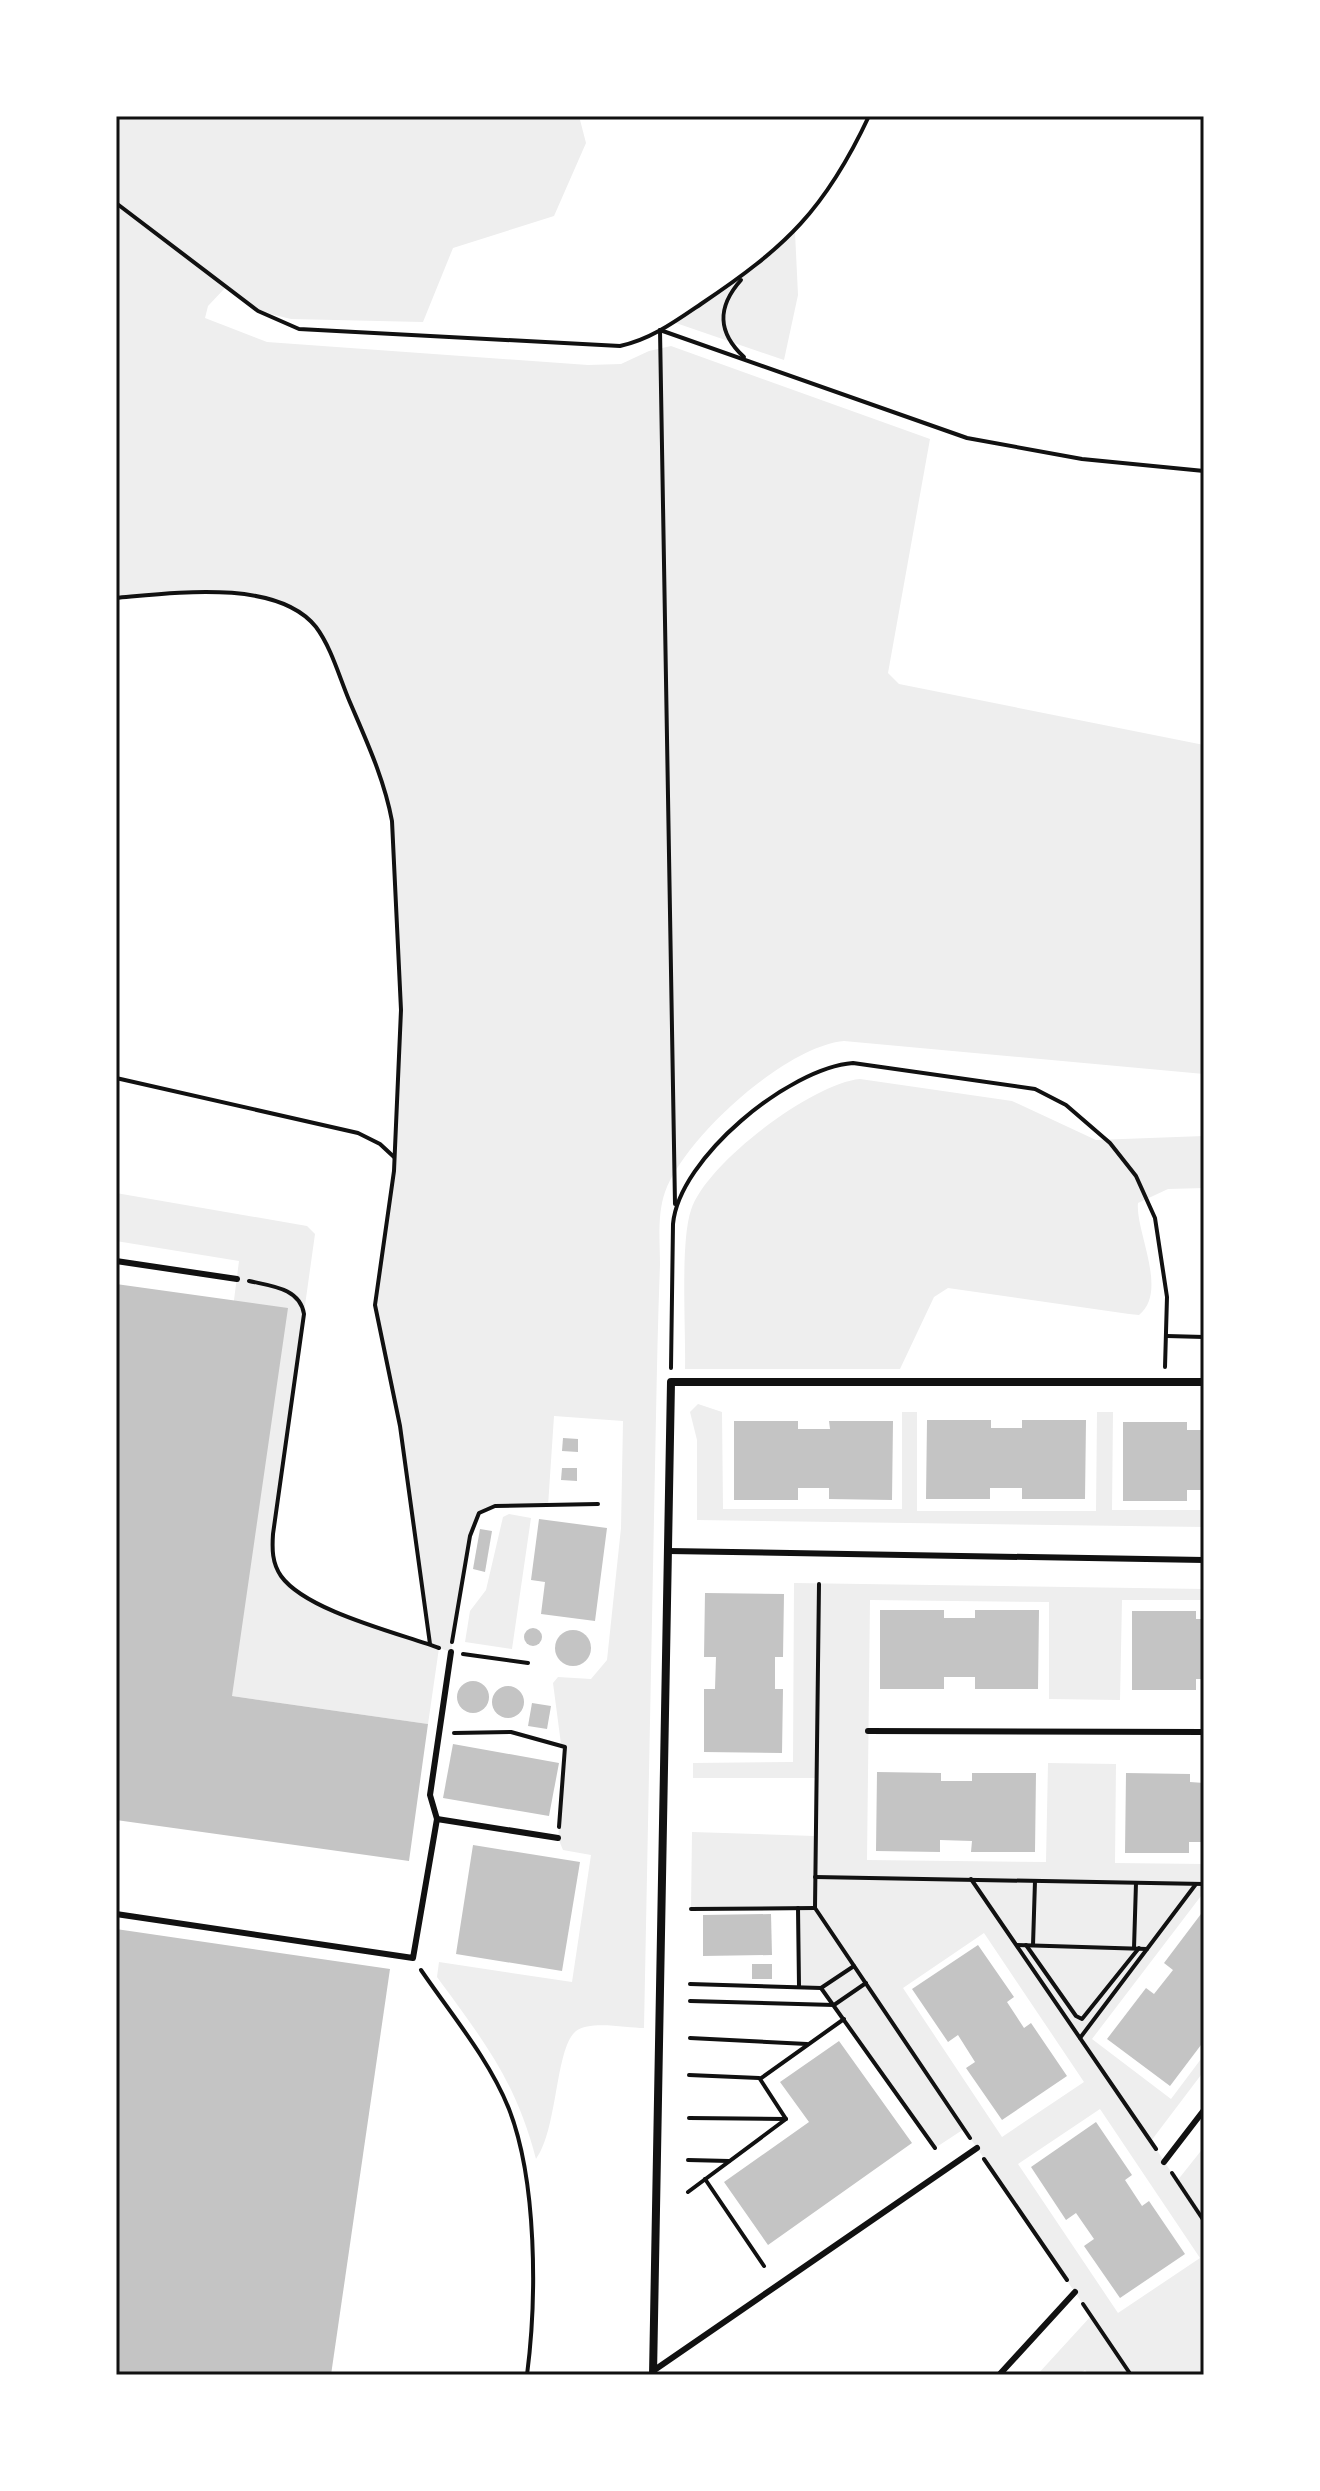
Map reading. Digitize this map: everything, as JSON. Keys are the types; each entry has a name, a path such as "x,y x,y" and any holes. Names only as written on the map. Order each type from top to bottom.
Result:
{"street":[{"path":"653,2373 671,1382 1204,1382"}],"lane":[{"path":"116,1261 237,1279"},
{"path":"668,1551 1204,1560"},
{"path":"116,1914 413,1958 437,1819 430,1795 451,1652"},
{"path":"868,1731 1204,1732"},
{"path":"437,1819 558,1838"},
{"path":"1164,2162 1204,2110"},
{"path":"653,2373 977,2148"},
{"path":"999,2375 1075,2292"}],"path":[{"path":"116,203 258,311 299,329 589,346 629,344 660,330 779,249 818,207 837,179 869,116"},
{"path":"746,359 727,338 721,316 726,299 748,272"},
{"path":"660,330 967,438 1082,459 1204,471"},
{"path":"660,330 675,1206 671,1382"},
{"path":"116,598 256,595 289,605 309,620 324,639 376,764 392,821 401,1010 394,1157 375,1305 400,1426 430,1644"},
{"path":"675,1206 689,1178 743,1120 779,1093 828,1067 865,1063 1024,1085 1048,1093 1110,1143 1136,1176 1155,1218 1164,1259 1167,1336 1163,1382"},
{"path":"116,1078 358,1133 380,1144 394,1157"},
{"path":"237,1279 291,1293 300,1300 304,1314 273,1534 274,1560 279,1572 296,1591 311,1599 451,1652 528,1663"},
{"path":"1167,1336 1204,1337"},
{"path":"451,1652 470,1536 479,1513 495,1506 598,1504"},
{"path":"819,1584 815,1908 1131,2375"},
{"path":"439,1734 511,1732 565,1747 558,1838"},
{"path":"815,1877 1204,1884"},
{"path":"971,1879 1204,2221"},
{"path":"1033,1945 1035,1881"},
{"path":"1026,1945 1076,2016 1082,2019 1136,1948 1136,1883"},
{"path":"1080,2038 1196,1884"},
{"path":"798,1908 799,1987"},
{"path":"691,1909 815,1908"},
{"path":"1016,1945 1147,1949"},
{"path":"413,1958 477,2051 509,2109 516,2135 532,2262 533,2317 527,2375"},
{"path":"690,1984 821,1988 854,1966"},
{"path":"690,2001 834,2005 866,1983"},
{"path":"821,1988 935,2148"},
{"path":"689,2075 760,2079 844,2019"},
{"path":"690,2038 807,2044"},
{"path":"760,2079 786,2119"},
{"path":"689,2118 786,2119"},
{"path":"688,2192 786,2119"},
{"path":"688,2160 729,2161"},
{"path":"705,2179 764,2266"}],"shaded area":[{"path":"116,116 579,116 586,143 554,216 453,248 423,322 291,319 258,311 225,288 208,306 205,318 267,342 588,365 621,364 649,351 671,346 930,439 888,673 899,684 1204,745 1204,1074 844,1041 820,1047 794,1059 740,1098 693,1146 665,1192 660,1228 644,2028 599,2025 576,2031 564,2054 549,2129 536,2159 508,2084 437,1977 439,1962 572,1982 591,1855 563,1850 558,1838 567,1750 561,1744 553,1683 558,1677 591,1679 607,1660 621,1528 623,1421 554,1416 548,1506 495,1506 479,1513 470,1536 451,1652 439,1648 428,1724 232,1696 234,1300 239,1261 116,1241 116,1193 307,1226 315,1234 273,1534 275,1562 288,1584 323,1606 429,1644 400,1426 375,1305 394,1171 401,1010 392,821 380,777 332,657 320,634 303,614 287,604 240,593 116,598"},
{"path":"795,232 798,295 784,360 673,322 754,269"},
{"path":"860,1079 1012,1101 1096,1140 1204,1136 1204,1188 1168,1189 1138,1203 1151,1276 1147,1304 1139,1315 948,1288 934,1297 900,1369 685,1369 686,1243 691,1210 701,1191 717,1170 764,1128 816,1095"},
{"path":"698,1404 722,1412 723,1509 902,1509 902,1412 917,1412 917,1511 1096,1511 1097,1412 1113,1412 1112,1510 1204,1510 1204,1527 697,1520 697,1440 690,1412"},
{"path":"509,1514 531,1518 512,1649 465,1642 470,1611 486,1590 503,1517"},
{"path":"794,1583 1204,1589 1204,1600 1122,1600 1120,1700 1049,1699 1049,1602 870,1600 867,1860 1046,1862 1048,1763 1116,1764 1115,1863 1204,1864 1204,1898 1201,1896 1092,2039 1171,2099 1204,2055 1204,2071 1151,2141 1177,2181 1204,2147 1204,2375 1089,2375 1085,2370 1078,2375 1037,2375 1091,2316 964,2129 935,2148 821,1988 799,1987 798,1909 691,1909 692,1832 814,1836 815,1778 693,1778 693,1763 793,1762","holes":["984,1933 1084,2082 1002,2137 903,1988","1100,2109 1200,2258 1118,2313 1018,2164"]}],"building":[{"path":"116,1284 288,1308 232,1696 428,1724 409,1861 116,1820"},
{"path":"927,1420 991,1420 991,1428 1022,1428 1022,1420 1086,1420 1085,1499 1022,1499 1022,1488 990,1488 990,1499 926,1499"},
{"path":"734,1421 798,1421 798,1429 830,1429 829,1421 893,1421 892,1500 829,1499 829,1488 798,1488 798,1500 734,1500"},
{"path":"1123,1422 1187,1422 1187,1430 1204,1430 1204,1490 1187,1490 1187,1501 1123,1501"},
{"path":"563,1438 578,1439 578,1452 562,1451"},
{"path":"562,1468 577,1468 577,1481 561,1480"},
{"path":"539,1519 607,1528 595,1621 541,1614 545,1582 531,1580"},
{"path":"480,1529 492,1531 485,1572 473,1569"},
{"path":"705,1593 784,1594 783,1657 775,1657 775,1689 783,1689 782,1753 704,1752 704,1689 715,1689 716,1657 704,1657"},
{"path":"880,1610 944,1610 944,1618 975,1618 975,1610 1039,1610 1038,1689 975,1689 975,1677 944,1677 944,1689 880,1689"},
{"path":"1132,1611 1196,1611 1196,1619 1204,1619 1204,1679 1196,1679 1196,1690 1132,1690"},
{"path":"533,1628 542,1637 533,1646 524,1637"},
{"path":"573,1630 586,1635 591,1648 586,1661 573,1666 560,1661 555,1648 560,1635"},
{"path":"473,1681 484,1686 489,1697 484,1708 473,1713 462,1708 457,1697 462,1686"},
{"path":"508,1686 519,1691 524,1702 519,1713 508,1718 497,1713 492,1702 497,1691"},
{"path":"532,1703 551,1706 547,1729 528,1726"},
{"path":"453,1744 559,1763 549,1816 443,1798"},
{"path":"877,1772 941,1773 941,1781 972,1781 972,1773 1036,1773 1035,1852 971,1852 972,1841 940,1840 940,1852 876,1851"},
{"path":"1126,1773 1190,1774 1190,1782 1204,1783 1204,1842 1189,1842 1189,1853 1125,1853"},
{"path":"473,1845 580,1862 562,1971 456,1954"},
{"path":"1204,1910 1204,2041 1170,2086 1107,2039 1146,1988 1154,1994 1173,1970 1164,1963"},
{"path":"771,1914 772,1955 703,1956 703,1915"},
{"path":"116,1929 390,1969 331,2375 116,2375"},
{"path":"978,1945 1014,1997 1007,2002 1024,2028 1031,2023 1067,2076 1002,2120 966,2068 975,2062 958,2035 948,2042 912,1989"},
{"path":"752,1964 772,1964 772,1979 752,1979"},
{"path":"839,2041 912,2143 768,2245 724,2182 809,2122 780,2082"},
{"path":"1096,2122 1132,2175 1125,2180 1142,2206 1149,2201 1185,2254 1120,2298 1084,2246 1094,2239 1076,2213 1066,2220 1031,2167"}]}
